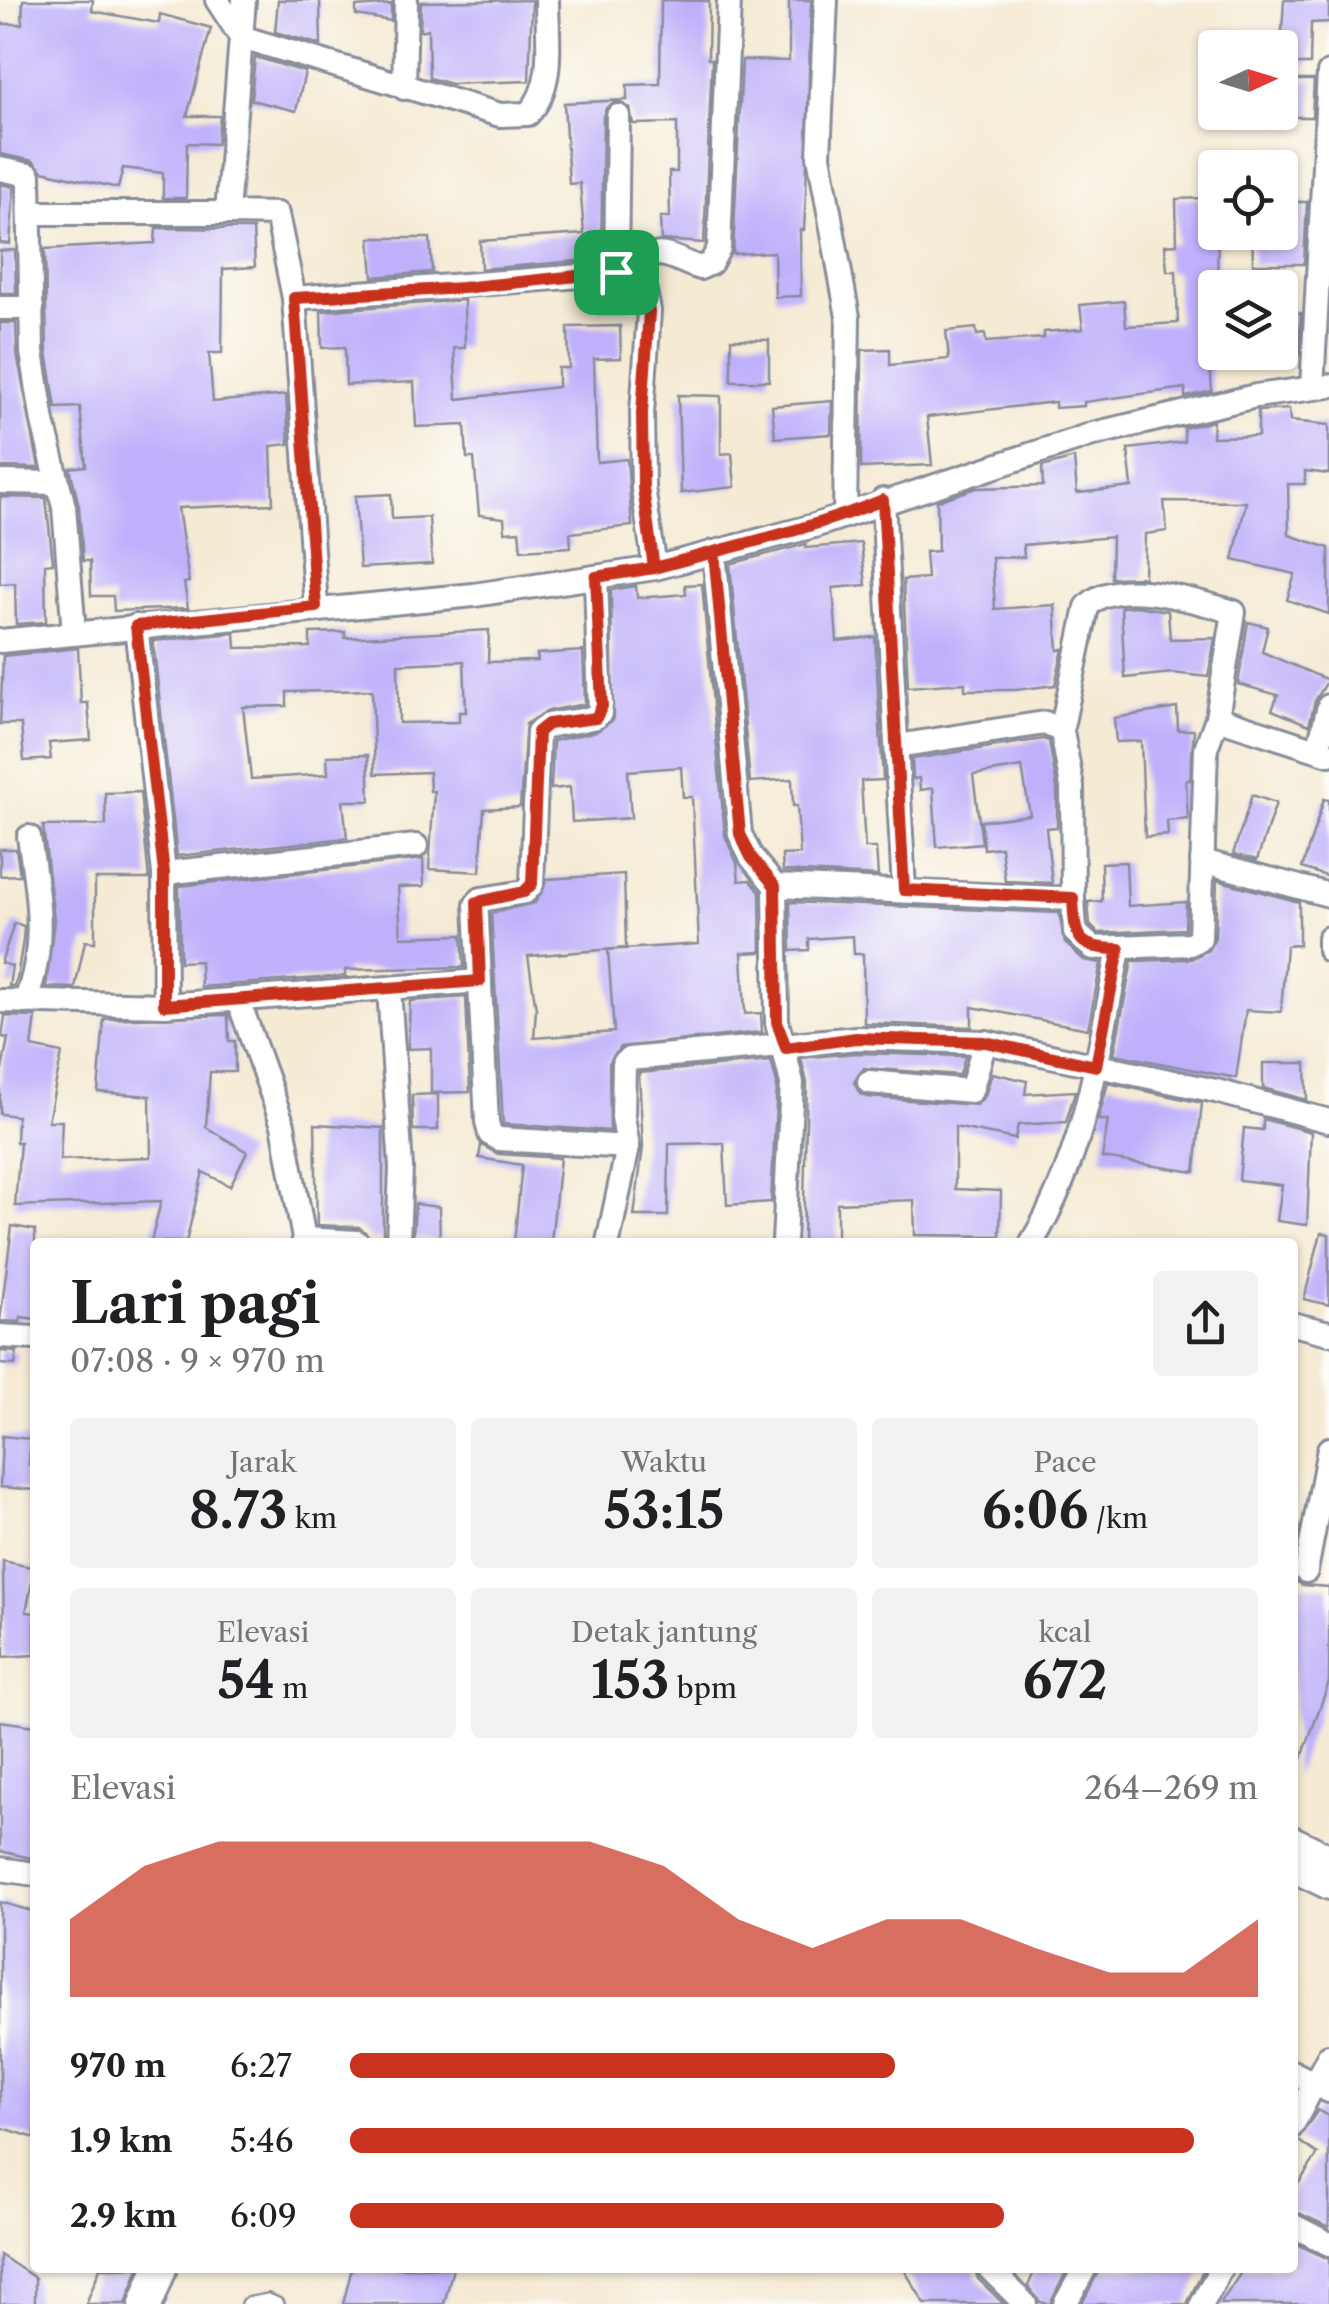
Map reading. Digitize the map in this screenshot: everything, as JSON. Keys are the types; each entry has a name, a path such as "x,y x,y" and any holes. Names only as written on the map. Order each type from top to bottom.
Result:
{"street":[{"path":"217,0 241,37 500,115 528,114 540,102 546,79 547,0"},
{"path":"227,214 244,0"},
{"path":"404,88 406,0"},
{"path":"624,272 648,254 658,253 700,268 710,263 719,248 729,0"},
{"path":"826,0 819,156 848,317 845,515"},
{"path":"0,641 316,607 474,595 654,568 845,515 1093,434 1320,387 1329,73"},
{"path":"618,116 624,272"},
{"path":"0,169 29,175 32,352 64,507 74,633"},
{"path":"32,212 278,214 294,298 316,607"},
{"path":"294,298 462,288 624,272 643,281 649,312 642,413 643,488 654,568"},
{"path":"0,308 32,308"},
{"path":"0,482 56,483"},
{"path":"883,500 904,890"},
{"path":"714,552 740,834 751,857 775,886 777,1022 792,1083 784,1238"},
{"path":"596,577 602,706 596,718 548,724 538,732 532,884 524,892 477,902 480,981 490,1134 526,1142 628,1147"},
{"path":"1105,593 1170,596 1234,612 1217,718 1206,748 1200,938 1180,948 1093,948 1075,932 1072,787 1061,732 1086,607 1105,593"},
{"path":"136,626 164,873 164,1005"},
{"path":"1217,718 1323,752 1329,706"},
{"path":"898,746 1045,723 1061,732"},
{"path":"25,1002 39,946 38,892 30,837"},
{"path":"164,873 416,846"},
{"path":"1202,861 1329,895"},
{"path":"775,886 1073,898"},
{"path":"1329,938 1329,950"},
{"path":"1034,1238 1069,1173 1096,1066 1119,949"},
{"path":"0,1001 164,1005 239,1002 480,981"},
{"path":"390,989 400,1150 398,1238"},
{"path":"239,1002 283,1126 303,1238"},
{"path":"609,1238 628,1147 622,1094 624,1063 629,1060 786,1048 856,1038 985,1042 1329,1120"},
{"path":"869,1082 971,1091 985,1042"},
{"path":"1298,1325 1329,1333"},
{"path":"0,1336 30,1338"},
{"path":"1306,1570 1324,1510 1329,1449"},
{"path":"1298,1846 1329,1861"},
{"path":"0,1869 30,1873"},
{"path":"1298,1873 1329,1888"},
{"path":"1298,2113 1329,2056"},
{"path":"1298,2228 1329,2244"},
{"path":"146,2304 158,2273"},
{"path":"994,2273 1024,2304"},
{"path":"1065,2304 1082,2273"},
{"path":"1202,2304 1218,2273"}],"lane":[{"path":"246,2304 268,2300 277,2304"}],"building":[{"path":"23,0 93,0 92,11 159,23 160,14 211,28 187,116 220,116 217,144 187,143 186,198 163,198 163,173 123,168 118,188 43,171 33,161 0,154 0,24 22,24"},
{"path":"278,0 320,0 321,45 275,32"},
{"path":"532,0 529,81 451,84 429,78 428,29 420,31 421,2"},
{"path":"661,0 709,1 708,59 712,59 704,243 661,240 660,217 670,217 669,172 677,172 677,123 633,124 630,108 617,101 606,108 603,116 601,259 481,269 480,241 584,234 580,183 569,184 564,103 627,100 627,85 660,84"},
{"path":"789,0 811,0 806,194 804,230 800,230 801,296 775,297 774,252 733,254 742,60 789,61"},
{"path":"1284,0 1329,0 1329,22 1311,23 1310,64 1298,64 1298,30 1282,30"},
{"path":"391,4 391,21 356,15 356,7"},
{"path":"255,57 305,72 296,111 251,100"},
{"path":"1298,80 1314,80 1312,117 1298,117"},
{"path":"0,184 14,187 10,244 0,243"},
{"path":"1198,198 1198,250 1218,250 1217,270 1198,270 1198,370 1210,370 1212,391 1185,397 1185,388 1084,402 1084,406 1055,408 1055,402 927,417 932,465 861,468 862,350 890,349 890,365 949,359 946,331 976,328 977,335 985,334 986,342 1044,338 1044,332 1083,329 1080,305 1124,301 1126,326 1178,323 1176,271 1167,271 1165,245 1177,244 1176,199"},
{"path":"1298,202 1307,202 1304,264 1253,264 1253,250 1298,250"},
{"path":"156,228 253,229 255,267 223,269 222,353 209,353 213,402 286,395 289,444 271,446 273,504 178,508 189,582 184,583 188,608 114,611 113,596 91,596 90,561 83,561 79,506 70,468 86,466 80,407 56,408 47,351 45,249 155,243"},
{"path":"370,238 430,238 432,272 373,277"},
{"path":"15,250 16,293 0,293 0,251"},
{"path":"629,289 633,307 600,309 599,290"},
{"path":"464,300 465,348 454,348 457,399 558,387 558,368 569,368 568,327 620,326 621,358 594,359 597,462 627,459 632,526 570,533 571,547 521,550 519,531 505,532 504,518 479,515 474,458 467,458 465,425 416,427 414,382 346,385 345,347 322,348 321,311"},
{"path":"1298,313 1301,313 1298,355"},
{"path":"0,323 16,323 17,354 39,468 0,467"},
{"path":"731,339 769,340 769,381 731,381"},
{"path":"678,395 721,396 721,454 732,453 735,487 681,493"},
{"path":"832,401 831,434 775,438 772,406"},
{"path":"1289,409 1290,421 1329,425 1329,474 1305,471 1305,484 1288,484 1289,535 1329,548 1329,614 1287,600 1295,574 1233,560 1246,502 1164,501 1167,531 1145,534 1144,577 1111,578 1112,537 1023,545 1024,557 992,558 995,609 1055,605 1058,650 1063,649 1055,685 1015,690 965,690 965,683 908,687 903,580 927,578 925,552 938,551 937,501 977,488 1043,486 1042,467 1074,458 1077,493 1132,487 1128,449 1184,442 1184,428 1213,421 1212,437 1258,436 1258,411"},
{"path":"391,494 392,519 429,517 432,564 360,568 355,496"},
{"path":"0,497 46,498 53,563 45,564 46,622 16,624 15,583 0,584"},
{"path":"861,543 866,585 833,588 837,641 875,637 883,780 861,781 865,848 876,848 878,876 783,871 782,855 800,854 797,806 793,806 792,779 750,782 730,564 806,544 806,548"},
{"path":"702,584 725,836 737,863 739,881 750,880 760,892 761,952 742,953 745,1014 761,1013 762,1032 620,1047 609,1063 610,1131 503,1124 491,913 535,903 547,879 624,874 626,948 528,956 536,1009 534,1038 614,1032 608,950 699,944 692,797 683,797 681,767 628,771 631,818 572,822 570,787 551,789 553,741 597,731 613,720 611,590 636,586 637,598 686,594 685,585"},
{"path":"1121,607 1168,611 1170,639 1215,638 1208,677 1172,673 1125,678"},
{"path":"1248,622 1268,627 1262,652 1328,680 1315,701 1309,725 1272,710 1278,695 1238,684"},
{"path":"489,630 488,662 538,661 537,654 583,651 585,704 548,711 526,724 520,807 484,809 480,872 429,869 434,791 430,791 429,772 375,774 372,690 287,692 287,706 243,707 251,779 328,774 327,756 368,755 370,801 343,801 347,838 177,856 153,641 235,633 236,648 310,647 310,633 345,632 345,638","holes":["464,661 466,712 459,712 459,722 399,723 398,664"]},
{"path":"78,648 81,703 88,703 91,740 49,743 51,759 24,761 21,724 0,724 3,656"},
{"path":"1177,708 1178,730 1194,730 1190,780 1186,780 1188,819 1167,821 1168,835 1145,837 1141,741 1116,742 1114,718"},
{"path":"1049,741 1057,788 1057,827 1046,828 1052,883 1005,881 1001,847 984,849 981,821 1030,815 1022,767 973,775 982,843 937,847 933,788 920,790 919,778 913,779 912,759"},
{"path":"140,792 149,879 95,879 95,942 85,941 75,988 46,987 54,920 43,826 106,825 105,793"},
{"path":"1252,795 1276,803 1257,860 1233,854"},
{"path":"1324,799 1329,800 1329,877 1302,868"},
{"path":"0,849 16,849 20,875 0,876"},
{"path":"423,859 424,886 398,887 401,937 462,935 464,967 345,970 345,976 201,987 200,961 180,962 179,886"},
{"path":"1126,862 1128,906 1186,902 1185,929 1098,933 1090,925 1088,902 1102,901 1101,863"},
{"path":"1217,880 1299,902 1299,945 1286,946 1281,1012 1246,1010 1236,1078 1114,1054 1132,961 1191,959 1208,950 1215,938"},
{"path":"790,902 1059,913 1065,943 1084,960 1101,963 1088,1029 972,1007 972,1027 864,1023 863,954 854,954 853,936 809,939 809,950 791,951"},
{"path":"14,923 24,926 23,940 17,978 14,986 9,986 12,966 1,963"},
{"path":"466,997 470,1092 431,1093 431,1048 408,1049 410,1001"},
{"path":"228,1015 229,1041 235,1041 235,1072 210,1072 206,1127 247,1152 230,1186 203,1172 187,1238 152,1238 161,1201 15,1206 20,1142 16,1142 17,1116 0,1114 0,1080 8,1038 2,1037 5,1016 36,1017 32,1047 62,1053 48,1121 62,1121 60,1160 151,1157 150,1096 98,1092 104,1019"},
{"path":"856,1053 965,1056 960,1075 864,1068 854,1082 860,1094 868,1097 976,1105 985,1096 992,1073 1027,1081 1025,1094 1075,1091 1066,1122 1018,1125 1015,1139 955,1127 955,1189 1001,1191 1000,1236 915,1235 914,1200 837,1203 837,1238 803,1238 807,1083 801,1058"},
{"path":"771,1061 777,1084 771,1202 727,1205 724,1143 669,1144 668,1216 634,1216 643,1147 639,1073"},
{"path":"1263,1063 1306,1063 1307,1100 1263,1088"},
{"path":"1108,1083 1202,1103 1195,1172 1102,1158 1108,1120 1098,1120"},
{"path":"438,1094 438,1130 413,1130 412,1095"},
{"path":"1263,1119 1311,1132 1307,1225 1277,1221 1282,1185 1239,1180 1244,1128 1263,1130"},
{"path":"315,1124 383,1128 383,1238 370,1238 359,1227 317,1225"},
{"path":"481,1145 498,1154 560,1158 551,1238 514,1238 522,1165 479,1158"},
{"path":"415,1204 439,1207 440,1238 413,1237"},
{"path":"12,1226 35,1230 35,1238 30,1238 30,1318 0,1321"},
{"path":"1321,1233 1329,1234 1329,1305 1304,1299"},
{"path":"0,1351 17,1352 15,1365 0,1364"},
{"path":"2,1436 30,1439 30,1490 0,1487"},
{"path":"3,1561 30,1567 26,1612 30,1612 30,1655 4,1657"},
{"path":"1298,1582 1329,1587 1329,1682 1298,1769"},
{"path":"0,1721 30,1725 30,1858 0,1851"},
{"path":"0,1902 30,1911 30,2136 0,2127"},
{"path":"1318,2110 1329,2116 1329,2227 1298,2213 1298,2184 1318,2154 1298,2139"},
{"path":"1298,2245 1329,2259 1329,2304 1220,2304 1241,2273 1298,2273"},
{"path":"0,2255 35,2278 35,2304 0,2304"},
{"path":"98,2273 137,2273 126,2304 86,2304"},
{"path":"351,2273 452,2273 444,2304 343,2304"},
{"path":"906,2273 976,2273 1004,2304 925,2304"},
{"path":"1034,2273 1066,2273 1050,2304 1040,2302 1028,2286"},
{"path":"1098,2273 1202,2273 1187,2304 1082,2304"}],"route":[{"path":"616,272 462,288 294,298 316,607 136,626 150,721 164,873 164,1005 480,981 478,900 524,892 532,884 538,732 548,724 589,720 600,713 596,577 654,568 714,552 740,834 751,857 775,886 777,1022 783,1044 786,1048 856,1038 985,1042 1096,1066 1119,949 1093,948 1083,942 1075,932 1073,898 904,890 883,500 814,526 714,552 654,568 643,488 642,413 649,312 643,281 633,272 616,272"}]}
